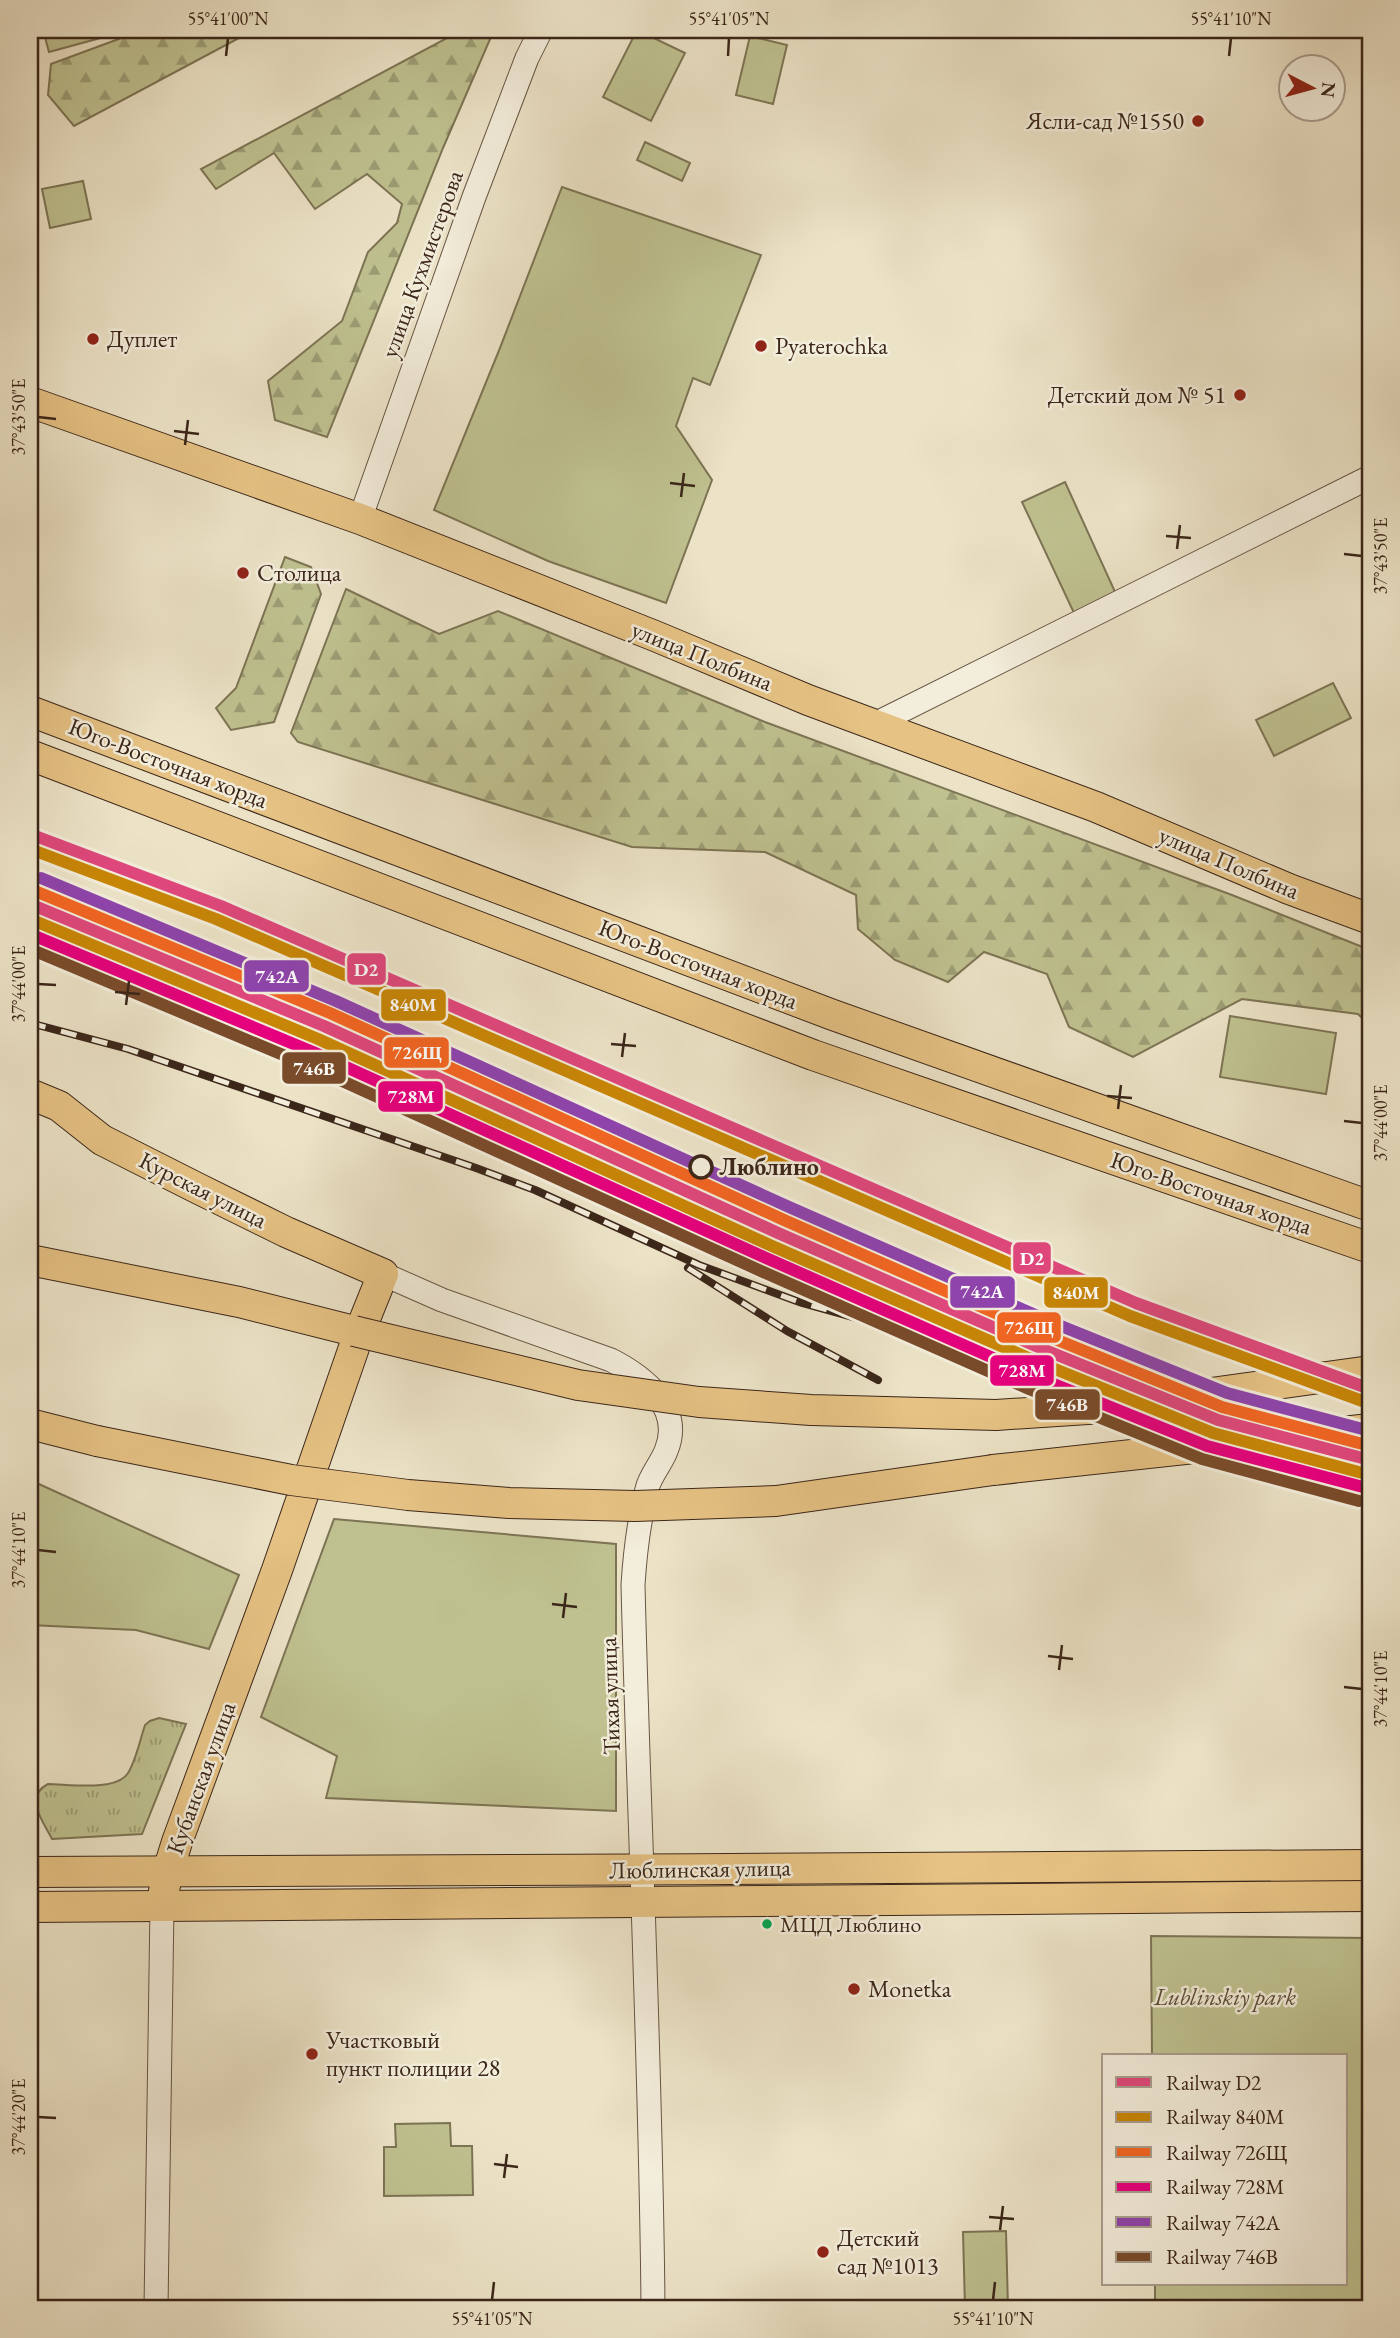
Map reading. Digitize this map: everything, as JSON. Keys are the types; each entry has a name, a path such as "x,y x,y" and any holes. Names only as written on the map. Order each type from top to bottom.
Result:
{"main road":[{"name":"улица Полбина","path":"30,402 360,519 808,700 1096,807 1289,889 1370,919"},
{"name":"Юго-Восточная хорда","path":"30,711 833,1015 1370,1206"},
{"name":"Юго-Восточная хорда","path":"30,755 813,1055 1370,1248"},
{"name":"Курская улица","path":"30,1094 59,1106 102,1140 286,1232 383,1274"},
{"path":"286,1232 336,1264 360,1287 362,1313 358,1336"},
{"path":"30,1260 239,1302 578,1385 699,1402 811,1410 996,1415 1103,1408 1370,1371"},
{"name":"Кубанская улица","path":"162,1906 167,1874 217,1731 277,1570 358,1336 383,1274"},
{"path":"30,1424 97,1441 291,1480 408,1495 509,1503 635,1506 776,1501 993,1470 1370,1429"},
{"name":"Люблинская улица","path":"30,1872 167,1874 1370,1865"},
{"name":"Люблинская улица","path":"30,1907 1370,1896"}],"street":[{"name":"улица Кухмистерова","path":"360,519 474,197 527,58 541,30"},
{"path":"875,724 1370,477"},
{"name":"Тихая улица","path":"383,1274 461,1307 611,1360 631,1370 662,1400 668,1415 671,1433 668,1448 647,1487 635,1555 633,1585 651,2111 653,2308"},
{"name":"Кубанская улица","path":"156,2308 162,1906"}],"green space":[{"path":"43,30 113,30 115,34 49,52"},
{"path":"123,30 254,30 74,126 48,95 51,64 124,37"},
{"path":"462,30 494,30 443,148 327,437 275,420 268,381 342,321 368,252 397,223 402,204 367,174 315,209 274,153 216,189 201,169"},
{"path":"637,30 685,53 651,121 603,97"},
{"path":"750,36 787,45 773,104 736,95"},
{"path":"645,142 690,163 682,181 637,160"},
{"path":"83,181 91,219 50,228 42,189"},
{"path":"562,187 761,255 710,385 693,378 676,426 712,480 666,603 548,561 434,510"},
{"path":"1065,482 1116,594 1074,613 1022,502"},
{"path":"285,557 311,567 321,594 274,722 231,730 216,708 236,688"},
{"path":"346,589 439,634 498,611 765,722 1232,895 1370,950 1370,1026 1358,1014 1242,999 1133,1057 1069,1027 1047,974 984,952 948,982 895,960 858,929 856,895 765,852 632,847 298,742 291,733"},
{"path":"1333,683 1351,718 1274,756 1256,720"},
{"path":"1230,1016 1336,1033 1326,1094 1220,1077"},
{"path":"30,1480 239,1575 209,1649 136,1630 30,1625"},
{"path":"334,1519 616,1544 616,1811 326,1798 337,1756 261,1717"},
{"path":"159,1718 186,1724 142,1834 52,1839 37,1810 37,1796 41,1789 48,1784 103,1785 122,1779 133,1762 145,1725"},
{"name":"Lublinskiy park","path":"1151,1936 1370,1938 1370,2308 1155,2308 1155,2286 1348,2286 1348,2054 1152,2054"},
{"path":"450,2123 451,2146 472,2146 473,2195 384,2196 384,2147 396,2147 395,2124"},
{"path":"1006,2231 1008,2308 965,2308 963,2232"}],"railway":[{"path":"30,924 299,1036 1219,1441"},
{"path":"30,1023 128,1049 476,1168 535,1190 699,1265 802,1303 953,1345 1034,1376"},
{"path":"688,1268 787,1331 878,1380"},
{"path":"1297,1469 1370,1492"}],"rail line":[{"name":"D2","path":"30,834 221,906 1136,1303 1370,1389"},
{"name":"840М","path":"30,849 216,919 1130,1316 1365,1402"},
{"name":"742А","path":"41,878 336,1001 789,1207 1056,1324 1227,1393 1370,1431"},
{"name":"726Щ","path":"35,891 330,1013 784,1220 1050,1337 1222,1407 1370,1446"},
{"name":"D2","path":"30,904 324,1026 778,1233 1045,1350 1218,1420 1370,1460"},
{"name":"840М","path":"30,919 318,1039 772,1246 1040,1363 1213,1433 1366,1474"},
{"name":"728М","path":"30,934 313,1052 766,1258 1034,1376 1207,1446 1363,1487"},
{"name":"746В","path":"30,949 307,1065 1029,1389 1202,1459 1359,1501"}],"place":[{"name":"Ясли-сад №1550","path":"1198,121"},
{"name":"Дуплет","path":"93,339"},
{"name":"Pyaterochka","path":"761,346"},
{"name":"Детский дом № 51","path":"1240,395"},
{"name":"Столица","path":"243,573"},
{"name":"Люблино","path":"701,1167"},
{"name":"МЦД Люблино","path":"767,1924"},
{"name":"Monetka","path":"854,1989"},
{"name":"Участковый пункт полиции 28","path":"312,2054"},
{"name":"Детский сад №1013","path":"823,2252"}]}
